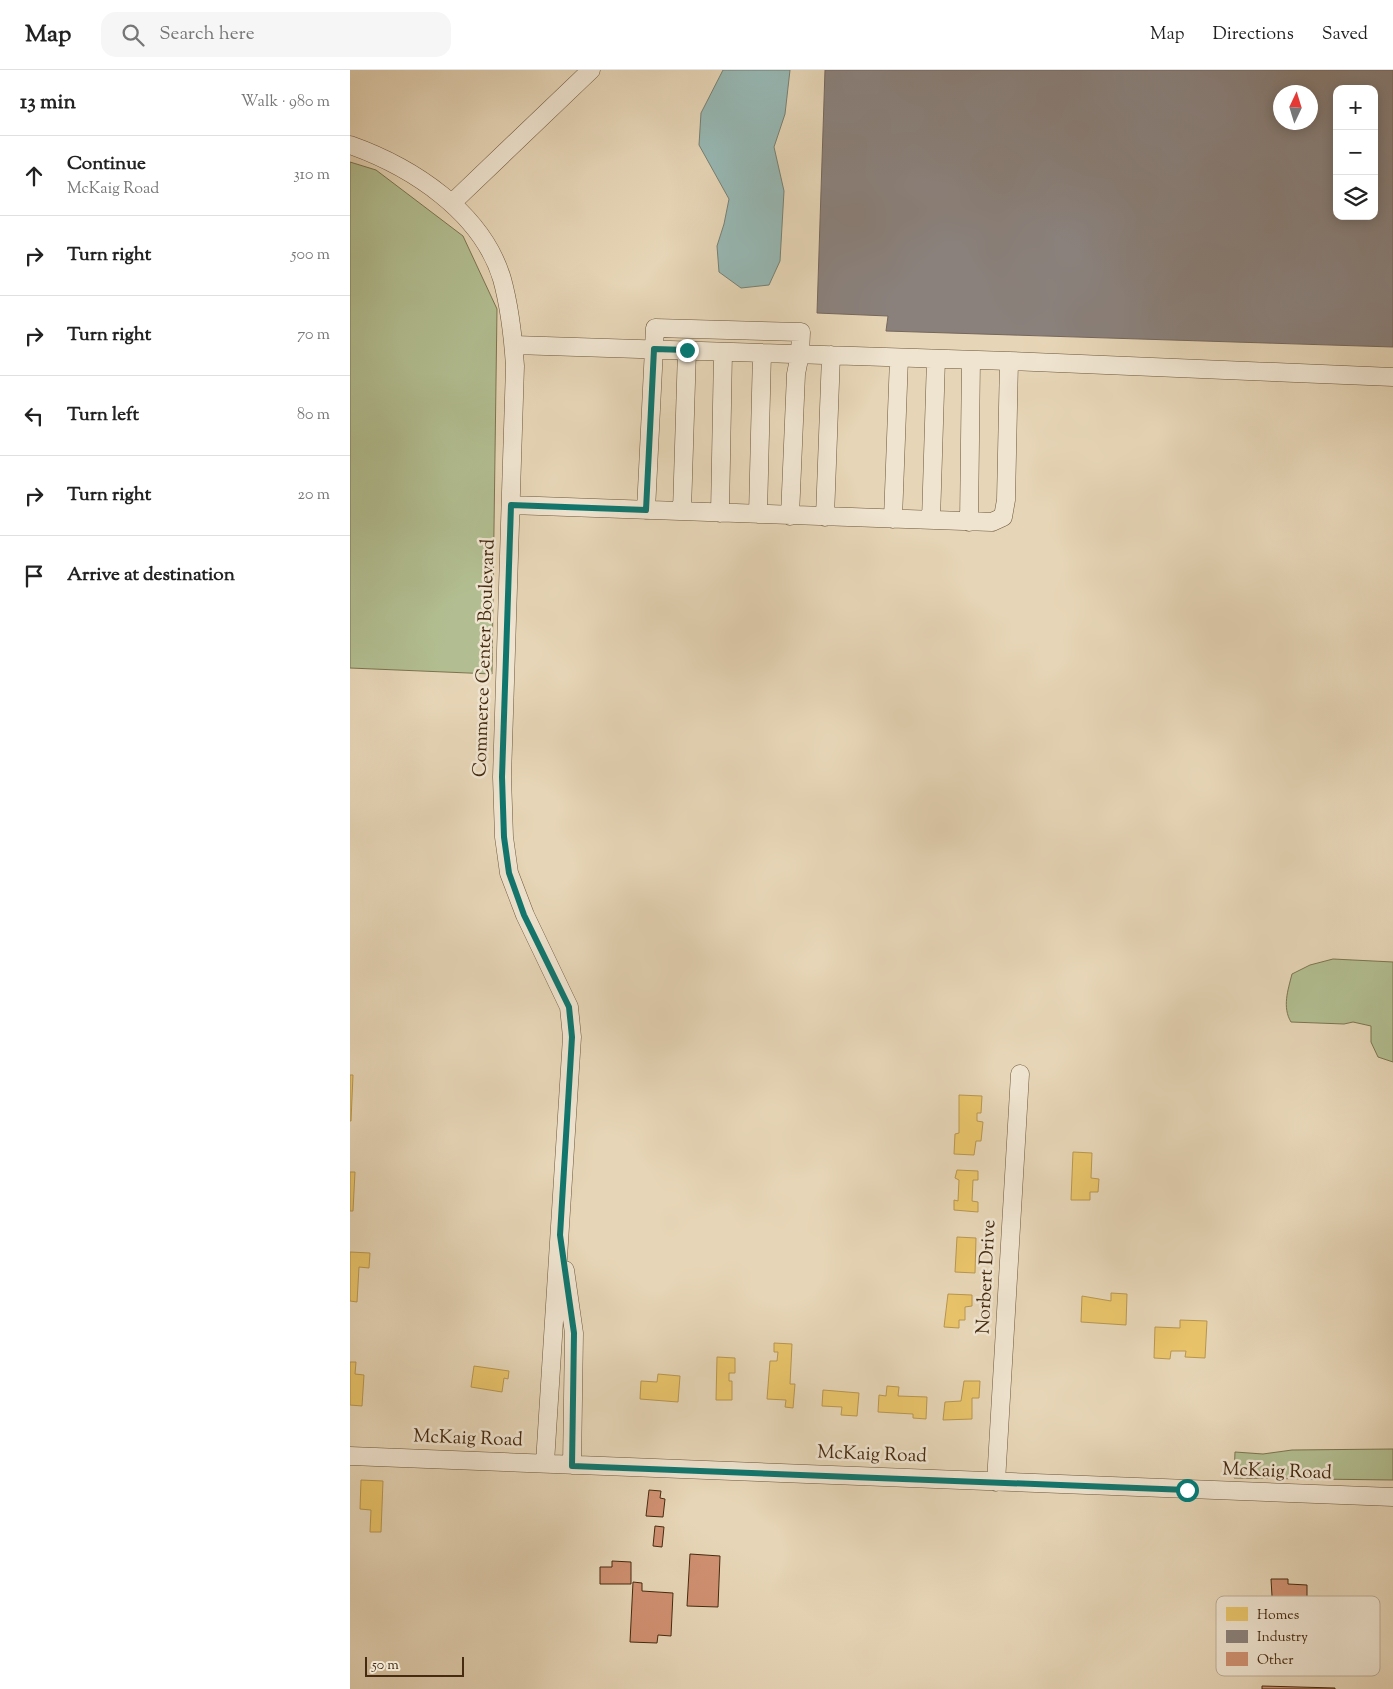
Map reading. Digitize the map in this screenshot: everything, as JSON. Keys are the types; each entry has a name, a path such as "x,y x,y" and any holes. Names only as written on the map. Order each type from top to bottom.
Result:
{"street":[{"path":"452,203 591,70"},
{"name":"Commerce Center Boulevard","path":"350,145 413,174 452,203 481,237 502,277 511,317 515,366 502,777 504,837 512,881 524,915 569,1007 572,1037 572,1070 545,1463"},
{"path":"646,510 655,328 801,332 800,354 796,374 790,516"},
{"path":"514,345 1009,361 1393,378"},
{"path":"682,511 687,350"},
{"path":"720,513 724,352"},
{"path":"758,514 762,353"},
{"path":"825,517 831,355"},
{"path":"893,519 898,358"},
{"path":"931,520 936,359"},
{"path":"969,522 971,360"},
{"path":"511,505 992,522 1003,517 1006,500 1009,361"},
{"name":"Norbert Drive","path":"996,1482 1020,1074"},
{"name":"Commerce Center Boulevard","path":"560,1235 574,1333 572,1466"},
{"name":"McKaig Road","path":"350,1456 1393,1497"}],"green space":[{"path":"350,162 376,170 463,236 497,309 492,674 350,668"},
{"path":"1333,959 1393,962 1393,1062 1378,1057 1371,1042 1371,1026 1353,1022 1344,1024 1291,1022 1286,1004 1292,974 1310,965"},
{"path":"1393,1449 1393,1480 1234,1478 1235,1452 1263,1454 1292,1450"}],"water":[{"path":"723,70 790,70 785,114 774,147 784,191 780,261 769,285 741,288 719,272 717,246 729,199 699,145 701,113"}],"building: Homes":[{"path":"350,1075 353,1075 351,1121 350,1121"},
{"path":"959,1095 982,1096 981,1113 977,1113 977,1121 983,1122 981,1141 976,1141 974,1155 954,1154 955,1134 959,1133"},
{"path":"1073,1152 1092,1153 1091,1178 1099,1179 1098,1192 1090,1192 1090,1200 1071,1200"},
{"path":"957,1170 978,1171 978,1180 973,1180 972,1201 978,1202 978,1212 954,1210 954,1200 958,1201 959,1180 955,1178"},
{"path":"350,1172 355,1172 353,1211 350,1211"},
{"path":"957,1237 976,1238 975,1273 955,1272"},
{"path":"350,1252 370,1253 369,1268 359,1267 357,1302 350,1301"},
{"path":"1111,1293 1127,1294 1126,1325 1081,1322 1082,1296 1111,1301"},
{"path":"948,1294 972,1295 972,1306 965,1307 965,1320 959,1320 959,1328 944,1327"},
{"path":"1180,1320 1207,1321 1205,1358 1185,1357 1186,1351 1171,1351 1170,1359 1154,1358 1155,1327 1180,1328"},
{"path":"774,1343 792,1344 790,1384 795,1384 793,1408 785,1407 786,1400 767,1399 770,1361 777,1361 778,1352 774,1352"},
{"path":"717,1357 735,1358 735,1373 729,1373 729,1381 732,1381 732,1400 716,1400"},
{"path":"350,1362 356,1362 355,1374 364,1375 362,1406 350,1405"},
{"path":"474,1366 509,1371 508,1379 504,1378 502,1392 471,1387"},
{"path":"658,1374 680,1376 678,1402 640,1399 641,1381 657,1382"},
{"path":"964,1381 980,1381 979,1398 972,1398 972,1419 943,1420 945,1402 961,1401"},
{"path":"887,1386 899,1387 898,1396 927,1397 926,1419 913,1418 913,1414 878,1412 879,1395 886,1396"},
{"path":"823,1390 859,1393 857,1416 841,1415 842,1407 822,1406"},
{"path":"361,1480 383,1481 381,1532 370,1532 371,1510 360,1509"}],"building: Industry":[{"path":"825,70 1393,70 1393,347 886,331 888,316 817,313"}],"building: Other":[{"path":"649,1490 661,1491 660,1498 665,1499 663,1517 646,1516"},
{"path":"655,1526 664,1527 662,1547 653,1546"},
{"path":"690,1554 720,1556 718,1607 687,1606"},
{"path":"612,1561 631,1562 631,1584 600,1584 600,1567 612,1567"},
{"path":"1271,1579 1288,1579 1288,1584 1307,1585 1307,1596 1272,1596"},
{"path":"633,1582 642,1583 642,1591 673,1593 671,1636 658,1635 657,1643 630,1642"},
{"path":"1262,1686 1335,1688 1335,1689 1262,1689"}],"route":[{"path":"687,350 654,349 646,510 511,505 502,777 504,837 509,873 524,915 569,1007 572,1037 572,1070 560,1235 574,1333 572,1466 745,1471 1187,1490"}]}
